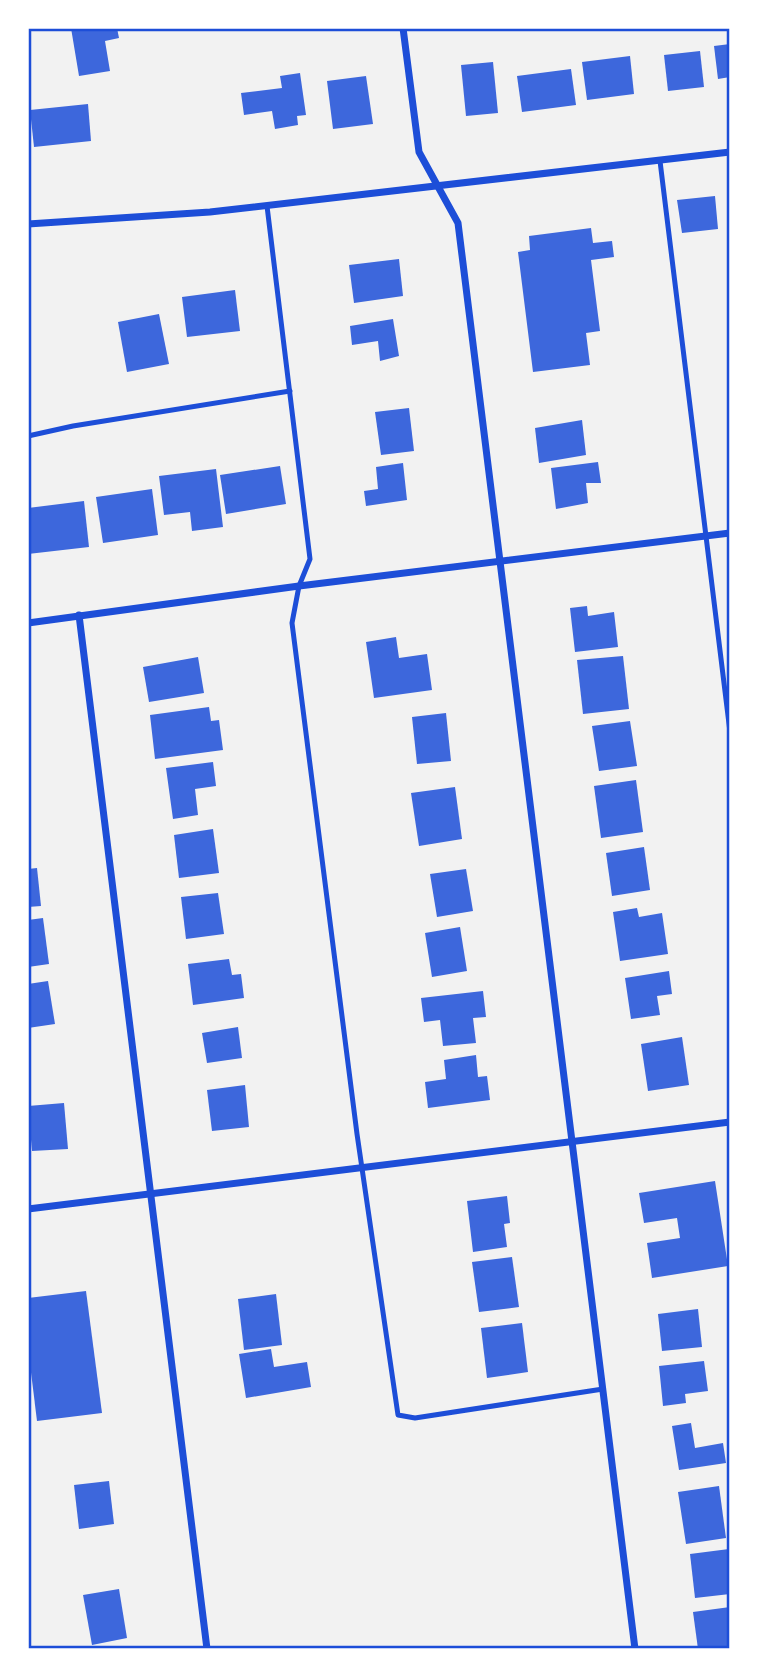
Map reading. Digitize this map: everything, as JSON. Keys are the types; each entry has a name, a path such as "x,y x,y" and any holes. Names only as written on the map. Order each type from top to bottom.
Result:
{"street":[{"path":"403,28 419,152 458,223 635,1649"},
{"path":"28,224 210,212 730,152"},
{"path":"28,623 299,586 730,533"},
{"path":"79,615 207,1649"},
{"path":"28,1209 730,1122"}],"lane":[{"path":"660,161 730,732"},
{"path":"267,206 310,559 299,586 292,623 362,1167 398,1415 415,1418 603,1389"},
{"path":"28,436 290,391"}],"building":[{"path":"71,28 117,28 119,38 105,41 110,71 79,76"},
{"path":"730,44 730,77 718,79 714,46"},
{"path":"700,51 704,87 668,91 664,55"},
{"path":"630,56 634,94 587,100 582,62"},
{"path":"493,62 498,113 466,116 461,65"},
{"path":"571,69 576,105 522,112 517,76"},
{"path":"300,73 306,115 297,116 298,125 275,129 272,111 244,115 241,93 282,88 280,76"},
{"path":"366,76 373,124 333,129 327,81"},
{"path":"88,104 91,141 34,147 30,110"},
{"path":"715,196 718,229 682,233 677,200"},
{"path":"591,228 593,243 612,241 614,257 591,260 600,331 586,333 590,365 533,372 518,252 530,250 529,236"},
{"path":"399,259 403,296 354,303 349,265"},
{"path":"235,290 240,331 187,337 182,297"},
{"path":"159,314 169,364 127,372 118,322"},
{"path":"393,319 399,356 380,361 378,341 352,345 350,326"},
{"path":"409,408 414,451 381,455 375,412"},
{"path":"582,420 586,455 539,463 535,428"},
{"path":"598,462 601,483 586,483 588,503 556,509 551,468"},
{"path":"403,463 407,500 366,506 364,491 378,489 376,467"},
{"path":"280,466 286,504 226,514 220,475"},
{"path":"216,469 223,527 192,531 190,512 164,515 159,476"},
{"path":"152,489 158,535 103,543 96,497"},
{"path":"84,501 89,547 28,554 28,508"},
{"path":"587,606 588,616 614,612 618,647 575,652 570,608"},
{"path":"396,637 399,658 427,654 432,690 374,698 366,642"},
{"path":"623,656 629,709 583,714 577,660"},
{"path":"198,657 204,693 149,702 143,667"},
{"path":"209,707 211,721 219,720 223,750 155,759 150,715"},
{"path":"446,713 451,761 417,764 412,717"},
{"path":"630,721 637,766 599,771 592,726"},
{"path":"213,762 216,786 195,789 198,815 173,819 166,768"},
{"path":"636,780 643,832 601,838 594,786"},
{"path":"455,787 462,839 419,846 411,793"},
{"path":"213,829 219,873 179,878 174,835"},
{"path":"644,847 650,890 612,896 606,853"},
{"path":"37,868 41,906 28,907 28,869"},
{"path":"466,869 473,911 437,917 430,874"},
{"path":"218,893 224,934 186,939 181,897"},
{"path":"637,908 639,917 662,913 668,954 620,961 613,912"},
{"path":"43,918 49,964 28,967 28,920"},
{"path":"460,927 467,971 432,977 425,933"},
{"path":"229,959 232,975 241,974 244,998 193,1005 188,964"},
{"path":"669,971 672,994 657,996 660,1015 631,1019 625,978"},
{"path":"48,981 55,1024 28,1028 28,984"},
{"path":"483,991 486,1017 473,1018 476,1043 443,1046 440,1020 424,1022 421,998"},
{"path":"238,1027 242,1058 207,1063 202,1033"},
{"path":"682,1037 689,1085 648,1091 641,1044"},
{"path":"476,1055 478,1077 487,1076 490,1100 428,1108 425,1082 446,1079 444,1060"},
{"path":"245,1085 249,1127 212,1131 207,1090"},
{"path":"64,1103 68,1149 32,1151 28,1106"},
{"path":"715,1181 728,1266 652,1278 647,1243 680,1238 677,1218 644,1223 639,1193"},
{"path":"507,1196 510,1223 504,1224 507,1247 473,1252 467,1201"},
{"path":"512,1257 519,1307 479,1312 472,1262"},
{"path":"86,1291 102,1413 37,1421 28,1348 28,1298"},
{"path":"276,1294 282,1345 244,1350 238,1299"},
{"path":"698,1309 702,1347 662,1351 658,1314"},
{"path":"522,1323 528,1372 487,1378 481,1328"},
{"path":"271,1349 274,1367 307,1362 311,1387 246,1398 239,1354"},
{"path":"704,1361 708,1391 685,1394 686,1403 663,1406 659,1366"},
{"path":"691,1423 695,1448 723,1443 726,1463 679,1470 672,1426"},
{"path":"109,1481 114,1524 79,1529 74,1485"},
{"path":"719,1486 726,1538 686,1544 678,1492"},
{"path":"729,1549 730,1594 695,1598 690,1554"},
{"path":"119,1589 127,1638 92,1645 83,1595"},
{"path":"730,1607 730,1649 698,1649 693,1612"}]}
